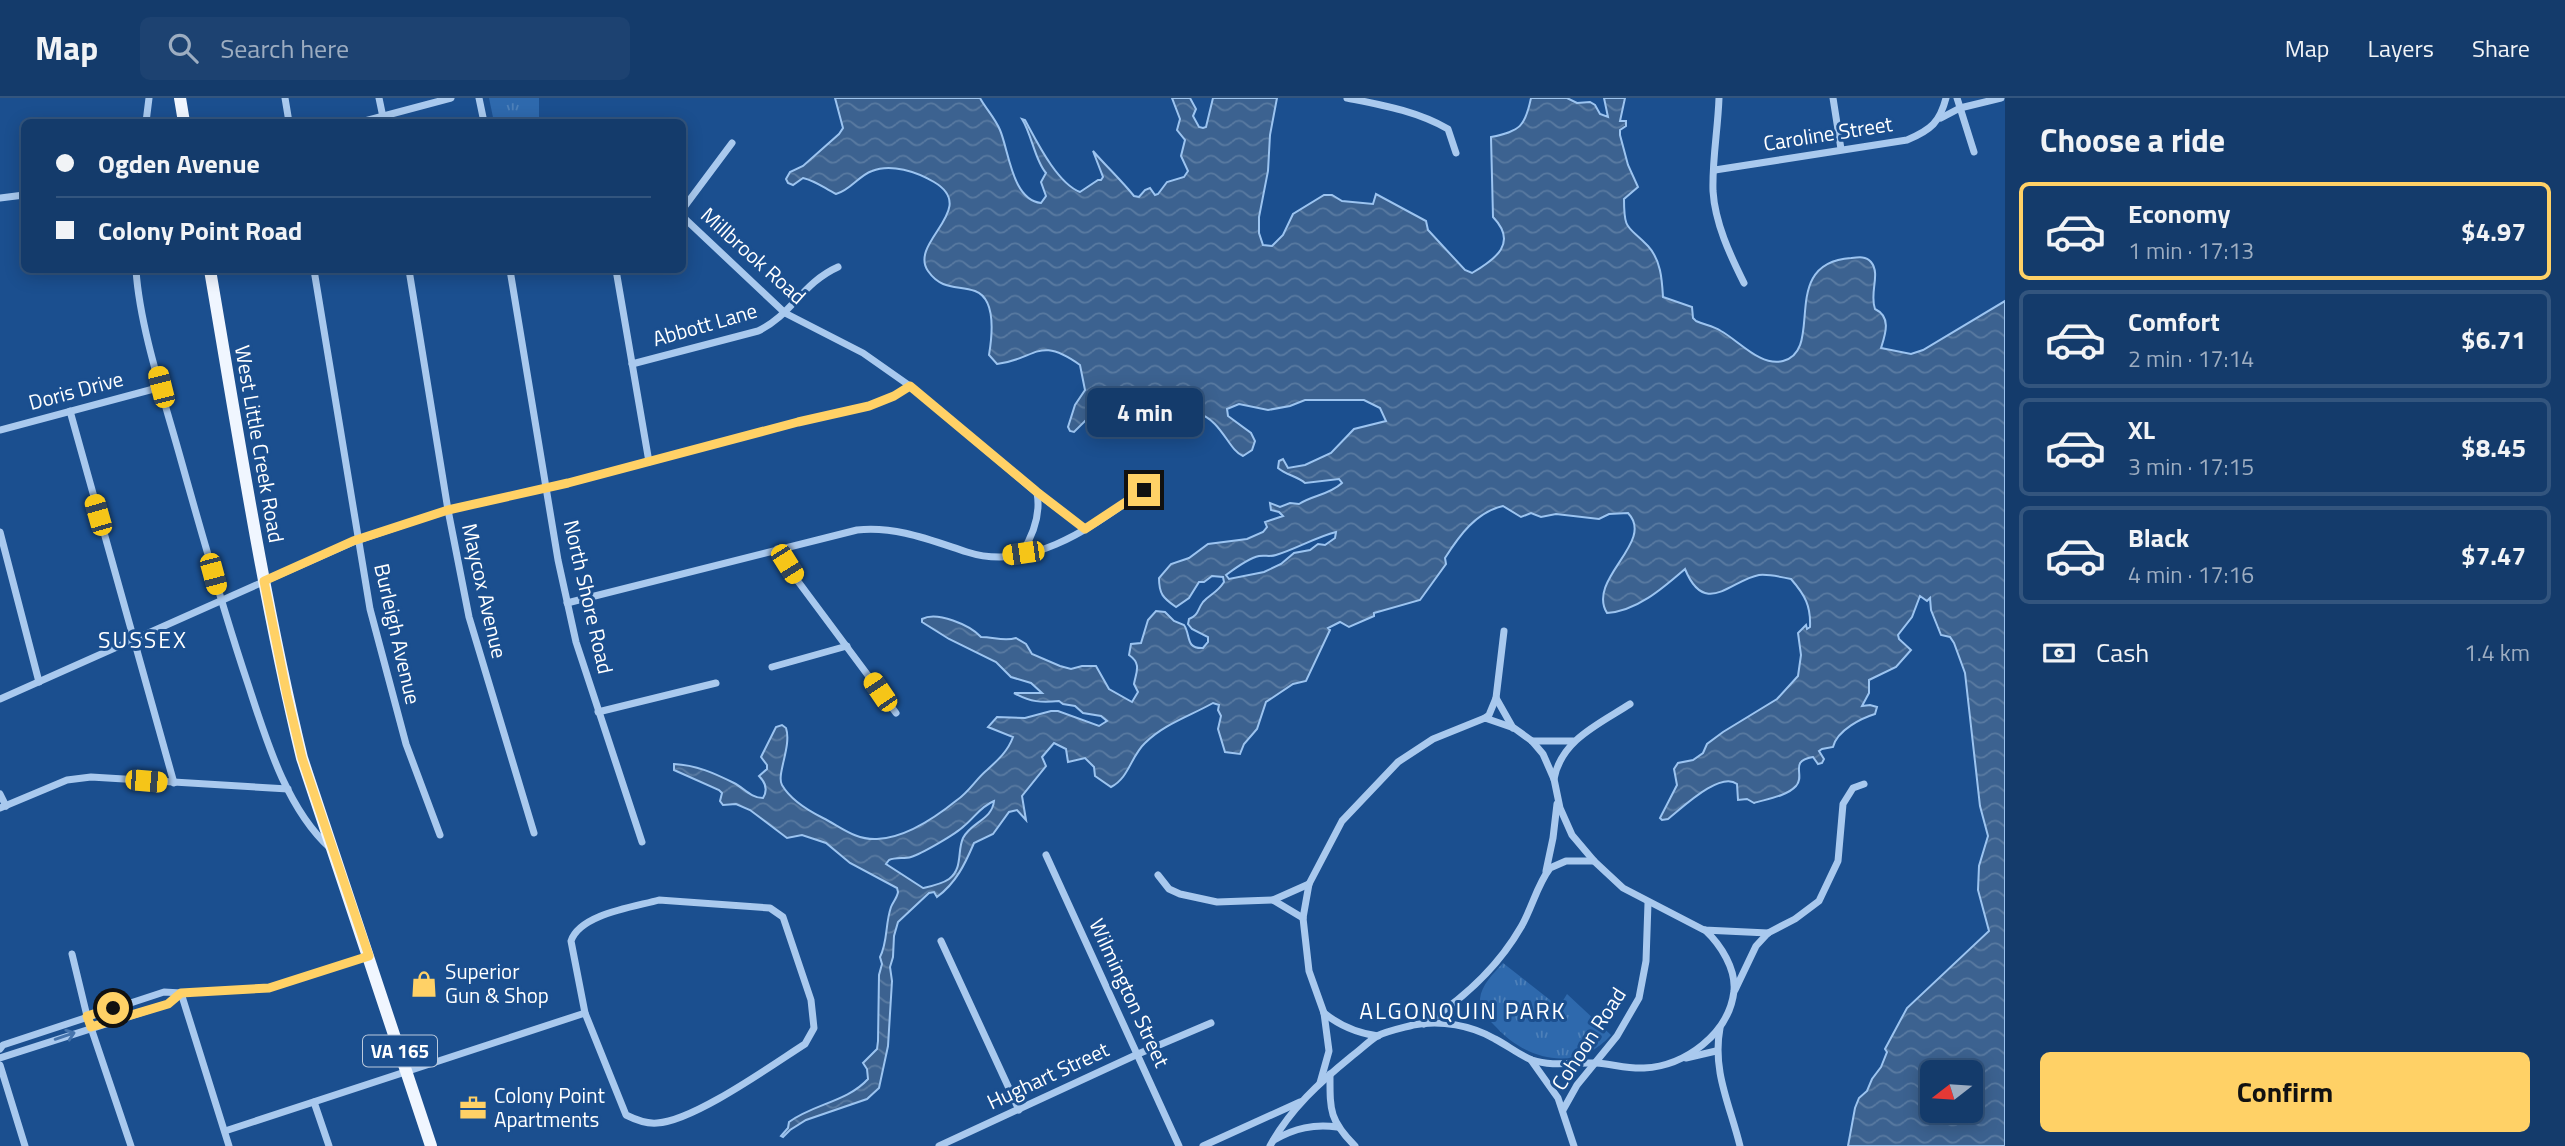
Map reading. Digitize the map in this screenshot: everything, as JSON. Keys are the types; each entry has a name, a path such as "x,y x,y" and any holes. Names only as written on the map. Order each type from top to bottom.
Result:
{"main road":[{"path":"180,98 184,119"},
{"name":"West Little Creek Road","path":"211,273 264,581 302,758 431,1146"}],"street":[{"path":"146,119 149,98"},
{"path":"285,98 288,119"},
{"path":"379,98 383,119"},
{"path":"386,119 451,98"},
{"path":"479,98 483,119"},
{"path":"1347,98 1399,109 1434,121 1448,129 1456,153"},
{"path":"1399,109 1402,98"},
{"path":"1719,98 1713,190 1718,217 1731,256 1744,283"},
{"path":"1833,98 1841,149"},
{"path":"1941,118 1946,98"},
{"path":"1957,98 1974,152"},
{"name":"Caroline Street","path":"1715,170 1908,140 1960,108 2001,98"},
{"path":"686,207 732,143"},
{"path":"0,198 21,195"},
{"name":"Millbrook Road","path":"686,217 785,313 863,353 910,386 1085,529"},
{"name":"Abbott Lane","path":"632,364 769,326 785,313 811,283 838,267"},
{"path":"136,273 138,292 161,387 220,601 260,720 288,789 315,834 335,852"},
{"name":"Burleigh Avenue","path":"314,273 370,609 406,744 440,835"},
{"name":"Maycox Avenue","path":"409,273 448,510 469,617 534,833"},
{"name":"North Shore Road","path":"511,273 576,642 642,842"},
{"path":"617,273 649,462"},
{"path":"0,699 358,540 448,510 547,488 869,406 910,386"},
{"name":"Doris Drive","path":"0,430 161,387"},
{"path":"70,411 174,783"},
{"path":"567,603 857,530 883,529 916,535 981,555 996,557 1023,553 1052,546 1085,529 1144,490"},
{"path":"1023,553 1034,528 1038,506 1037,492"},
{"path":"0,533 39,682"},
{"path":"777,549 896,713"},
{"path":"1320,1083 1329,1051 1324,1013 1309,971 1303,918 1309,884 1342,821 1398,762 1433,739 1489,715 1496,698 1504,632"},
{"path":"772,667 847,646"},
{"path":"598,712 716,683"},
{"path":"1496,698 1514,728"},
{"path":"1554,779 1556,766 1573,741 1630,704"},
{"path":"1485,718 1514,728 1532,741 1543,754 1572,835 1594,862 1623,888 1704,930 1728,962 1734,993"},
{"path":"1532,741 1573,741"},
{"path":"0,794 3,807 67,780 91,776 288,789"},
{"path":"1740,1146 1721,1086 1716,1051 1720,1025 1756,946 1768,933 1796,919 1819,901 1838,861 1843,804 1853,788 1864,784"},
{"path":"1545,875 1553,838 1557,796"},
{"name":"Wilmington Street","path":"1046,855 1179,1146"},
{"path":"1424,1024 1458,1000 1498,961 1522,926 1550,868 1566,861 1594,862"},
{"path":"1158,875 1169,889 1217,902 1273,900 1309,884"},
{"path":"664,900 770,908 783,917 811,1000 814,1028 806,1044 701,1109 659,1124 639,1121 626,1115 585,1013 571,941 574,933 590,920 664,900"},
{"path":"1273,900 1303,918"},
{"name":"Cohoon Road","path":"1563,1110 1577,1084 1617,1036 1639,998 1646,961 1648,903"},
{"path":"1704,930 1768,933"},
{"path":"942,941 1018,1110"},
{"path":"72,954 87,1016 131,1146"},
{"path":"0,1049 3,1045 164,992 269,988 369,956"},
{"path":"0,1058 168,1004 181,993"},
{"path":"181,993 229,1146"},
{"path":"225,1131 585,1013"},
{"path":"1324,1013 1342,1027 1378,1036"},
{"name":"Hughart Street","path":"939,1146 1211,1023"},
{"path":"1272,1144 1300,1101 1378,1036 1424,1024 1455,1025 1478,1030 1530,1059 1551,1063 1595,1063 1643,1068 1716,1051"},
{"path":"1682,1059 1707,1041 1720,1025"},
{"path":"1530,1059 1551,1087 1563,1110 1574,1146"},
{"path":"0,1065 25,1146"},
{"path":"1330,1074 1331,1108 1337,1127 1355,1146"},
{"path":"1203,1146 1300,1101"},
{"path":"314,1102 329,1146"},
{"path":"1272,1144 1306,1127 1337,1127"}],"green space":[{"path":"489,98 539,98 539,119 493,119"},
{"name":"ALGONQUIN PARK","path":"1503,963 1559,1007 1567,994 1611,1035 1598,1047 1583,1055 1568,1058 1537,1054 1508,1039 1485,1015 1480,999 1485,984"}],"water":[{"path":"835,98 980,98 1000,130 1018,184 1031,200 1041,203 1046,196 1041,182 1046,173 1022,119 1056,171 1072,187 1080,192 1103,177 1093,151 1134,196 1139,197 1150,188 1155,195 1158,194 1167,182 1184,177 1188,171 1181,156 1185,140 1177,130 1180,119 1172,98 1190,98 1196,109 1193,116 1199,127 1203,128 1206,127 1213,98 1277,98 1259,217 1259,233 1263,245 1272,246 1283,235 1293,214 1324,195 1332,195 1342,201 1373,204 1376,194 1426,221 1428,230 1465,270 1472,273 1496,256 1504,242 1504,235 1493,217 1491,137 1520,126 1531,98 1567,98 1577,103 1590,102 1600,114 1608,117 1604,98 1625,98 1620,121 1626,121 1626,126 1620,130 1620,135 1628,165 1638,187 1624,199 1626,223 1656,257 1663,297 1692,307 1696,321 1721,331 1758,357 1775,362 1795,354 1801,341 1808,290 1815,275 1829,263 1851,258 1867,259 1874,267 1875,309 1885,321 1881,348 1911,354 1923,350 2005,301 2005,1146 1848,1146 1859,1098 1867,1091 1881,1067 1887,1052 1885,1049 1907,1008 1989,931 1978,890 1979,866 1988,836 1980,806 1965,673 1954,643 1950,637 1941,635 1931,610 1930,598 1927,601 1920,596 1912,617 1898,635 1911,650 1896,667 1869,680 1869,693 1862,706 1877,707 1875,714 1845,730 1833,747 1819,751 1824,759 1822,763 1818,764 1813,757 1801,762 1799,782 1796,786 1777,797 1754,803 1747,799 1738,800 1737,784 1730,781 1721,782 1701,792 1668,819 1662,820 1660,818 1677,785 1674,769 1678,763 1693,760 1703,753 1707,744 1723,732 1777,699 1798,676 1801,655 1798,633 1806,625 1807,629 1810,627 1808,607 1803,596 1791,579 1763,575 1710,594 1693,584 1685,569 1659,591 1639,603 1607,613 1603,600 1605,587 1634,536 1634,524 1628,513 1609,514 1599,519 1556,514 1541,517 1531,513 1521,517 1503,506 1476,519 1462,533 1445,558 1446,564 1420,600 1374,613 1374,616 1349,627 1340,622 1328,628 1330,630 1306,681 1293,684 1266,702 1257,729 1244,744 1240,754 1225,752 1218,729 1221,716 1219,705 1213,703 1152,736 1140,748 1122,778 1111,787 1095,776 1094,767 1085,758 1068,762 1066,749 1054,743 1042,757 1046,766 1022,796 1026,820 1017,810 1009,812 993,834 974,843 959,873 944,892 937,897 934,892 929,893 898,922 890,967 892,981 888,1046 879,1088 867,1099 806,1120 781,1136 788,1128 789,1122 798,1116 850,1093 868,1079 863,1063 877,1049 879,975 882,964 880,957 897,888 850,863 826,843 802,835 787,838 750,810 736,804 723,805 720,801 722,793 719,790 674,770 674,764 712,773 751,795 763,798 765,786 759,776 767,769 767,765 761,757 776,727 782,725 786,728 787,743 781,780 785,790 795,800 848,832 869,839 888,838 909,831 930,820 961,797 999,759 1013,737 988,727 997,717 1025,718 1058,711 1099,726 1107,721 1101,716 1083,713 1075,706 1059,701 1036,701 1014,693 1042,693 1031,683 1011,677 996,662 949,639 922,622 922,619 944,618 969,628 981,637 1016,638 1026,644 1032,654 1071,669 1096,666 1109,689 1132,702 1138,692 1134,684 1137,665 1129,655 1131,644 1141,643 1148,620 1156,611 1165,612 1174,621 1184,625 1193,646 1203,648 1208,642 1208,637 1192,629 1188,624 1189,619 1221,586 1223,577 1212,576 1199,582 1189,598 1176,607 1163,595 1159,583 1159,578 1171,564 1189,558 1208,544 1247,539 1263,532 1267,527 1265,522 1283,516 1271,510 1270,503 1280,507 1290,503 1299,504 1337,487 1342,483 1339,479 1305,483 1278,468 1279,461 1283,459 1288,468 1305,465 1331,453 1354,429 1386,421 1380,408 1364,400 1305,400 1268,410 1239,404 1227,409 1228,416 1251,433 1255,441 1252,450 1243,456 1233,448 1213,422 1197,413 1105,410 1086,420 1074,432 1070,431 1068,427 1075,405 1085,390 1080,365 1055,351 1046,350 997,364 989,355 990,310 982,295 969,289 945,285 928,271 924,260 927,249 947,214 950,203 946,192 927,178 895,168 872,171 836,194 803,178 793,185 788,183 786,179 790,172 803,166 843,128","holes":["1336,532 1335,538 1325,545 1318,544 1310,550 1294,553 1281,564 1264,572 1229,579 1226,575 1255,557 1276,555","994,801 989,813 963,838 958,865 946,881 923,888 886,864 892,859 916,855 938,843 960,830 981,809"]}],"place":[{"name":"Superior Gun & Shop","path":"424,984"},
{"name":"Colony Point Apartments","path":"473,1108"}],"district":[{"name":"SUSSEX","path":"143,640"},
{"name":"ALGONQUIN PARK","path":"1463,1011"}],"route":[{"path":"113,1008 87,1016 91,1027 168,1004 181,993 269,988 369,956 302,758 264,581 353,541 448,510 568,483 869,406 910,386 1085,529 1144,490"}]}
